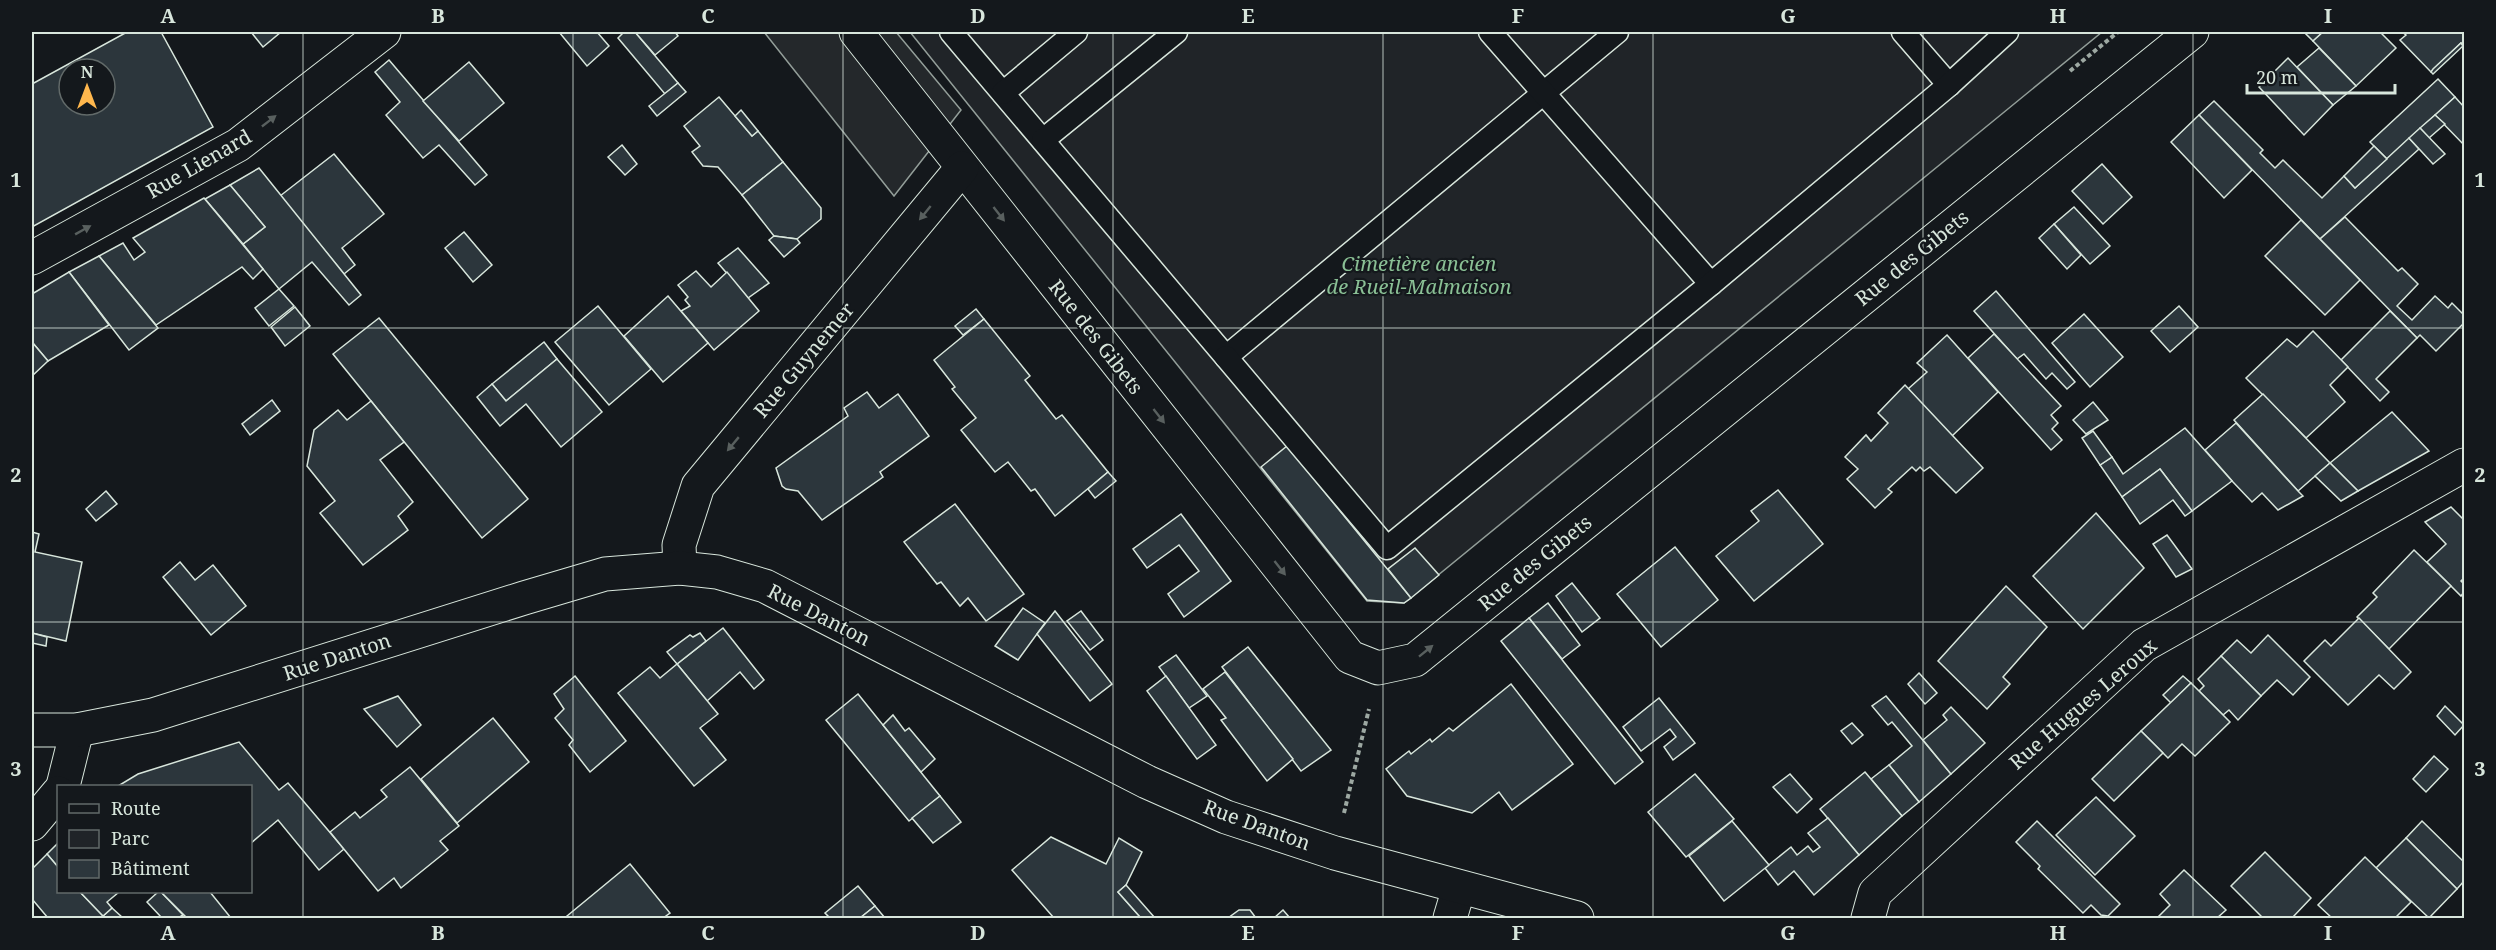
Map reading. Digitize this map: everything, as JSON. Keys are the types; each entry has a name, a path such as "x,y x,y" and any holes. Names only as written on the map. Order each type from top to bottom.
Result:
{"street":[{"name":"Rue Lienard","path":"32,258 238,146 384,32"},
{"name":"Rue des Gibets","path":"856,32 1350,657 1378,668 1415,660 2192,32"},
{"name":"Rue Guynemer","path":"680,568 679,544 698,486 962,168"},
{"name":"Rue Hugues Leroux","path":"1868,918 1875,893 2144,645 2464,465"},
{"name":"Rue Danton","path":"32,730 77,730 153,715 605,574 680,568 717,572 765,586 1147,782 1226,817 1335,853 1454,903 1577,918"},
{"path":"63,785 77,730"},
{"path":"32,824 57,794"}],"lane":[{"path":"951,32 1387,548 1712,284 1949,85 2007,32"},
{"path":"1003,93 1076,32"},
{"path":"1043,141 1176,32"},
{"path":"1490,32 1712,284"},
{"path":"1226,357 1617,32"},
{"path":"1903,32 1949,85"}],"green space":[{"name":"Cimetière ancien de Rueil-Malmaison","path":"910,32 2102,32 1404,603 1367,601"}],"shaded area":[{"path":"764,32 896,32 961,110 894,196"}],"building":[{"path":"127,32 161,32 213,127 32,227 32,84 57,70 57,117 117,117 117,57 81,57"},
{"path":"251,32 281,32 263,47"},
{"path":"559,32 597,32 609,46 587,66"},
{"path":"624,32 635,32 678,83 665,94 618,38"},
{"path":"635,32 675,32 678,36 655,55"},
{"path":"2323,32 2313,41 2306,34"},
{"path":"2323,32 2380,32 2396,48 2356,86 2313,41"},
{"path":"2402,32 2464,32 2464,45 2461,43 2431,72 2400,40 2406,35"},
{"path":"2461,43 2463,46 2433,74 2431,72 2433,69"},
{"path":"2319,48 2356,86 2333,105 2297,67"},
{"path":"2288,58 2333,105 2304,135 2259,87"},
{"path":"389,60 487,175 475,185 439,145 423,158 386,115 400,102 375,72"},
{"path":"469,62 504,103 459,141 423,101"},
{"path":"2438,79 2455,97 2387,159 2370,142"},
{"path":"678,83 686,92 657,116 649,106"},
{"path":"719,97 752,136 758,131 783,162 742,195 718,167 703,166 692,152 700,146 684,126"},
{"path":"2455,97 2464,107 2464,145 2435,115"},
{"path":"2214,101 2263,150 2260,153 2275,168 2283,160 2322,198 2344,176 2355,188 2409,138 2419,149 2320,239 2199,115"},
{"path":"741,110 758,131 752,136 735,116"},
{"path":"2199,115 2252,170 2224,198 2171,142"},
{"path":"2435,115 2445,124 2429,138 2420,128"},
{"path":"2420,128 2445,154 2433,164 2409,138"},
{"path":"622,145 637,164 625,175 608,157"},
{"path":"2374,146 2387,159 2355,188 2344,176"},
{"path":"334,154 384,214 342,248 355,265 344,274 280,196"},
{"path":"783,162 821,208 821,219 797,239 774,236 742,195"},
{"path":"2102,164 2132,197 2103,224 2072,191"},
{"path":"259,168 361,295 349,305 312,262 279,289 243,244 265,227 230,185"},
{"path":"230,185 265,227 243,244 205,199"},
{"path":"204,198 263,269 253,279 242,267 156,325 99,256 123,243 134,260 145,252 133,238"},
{"path":"2074,207 2110,246 2090,264 2054,224"},
{"path":"2345,217 2398,271 2402,268 2418,284 2397,306 2412,320 2435,296 2448,308 2452,303 2464,315 2464,323 2436,351 2420,335 2417,338 2320,239"},
{"path":"2301,220 2360,280 2325,315 2265,256"},
{"path":"2054,224 2081,255 2067,269 2039,238"},
{"path":"464,232 492,265 473,282 445,248"},
{"path":"774,236 797,239 800,243 784,257 769,240"},
{"path":"738,248 769,283 748,298 718,263"},
{"path":"99,256 158,328 129,350 69,272"},
{"path":"696,271 711,287 727,272 759,311 714,350 681,311 690,306 685,300 688,297 678,285"},
{"path":"69,272 109,325 48,361 32,342 32,294"},
{"path":"279,289 294,306 269,326 255,308"},
{"path":"1996,291 2075,382 2067,389 2052,373 2046,379 2024,354 2017,359 1974,311"},
{"path":"668,296 708,343 663,382 624,336"},
{"path":"598,306 651,369 609,405 555,342"},
{"path":"2179,306 2198,327 2170,352 2151,331"},
{"path":"295,307 310,326 285,346 271,327"},
{"path":"976,309 984,319 963,335 955,326"},
{"path":"2390,311 2417,338 2376,379 2389,392 2380,401 2341,360"},
{"path":"2084,314 2123,357 2090,387 2052,343"},
{"path":"379,318 528,499 482,538 333,354"},
{"path":"984,319 1030,376 1025,380 1056,419 1062,415 1108,472 1055,516 1035,489 1031,491 1008,462 995,472 961,430 976,418 952,389 955,387 934,360"},
{"path":"2313,331 2348,367 2330,385 2345,402 2306,438 2246,378 2287,339 2297,347"},
{"path":"1994,334 2061,406 2051,415 2058,423 2052,429 2062,440 2051,450 1968,358"},
{"path":"1947,335 1998,392 1952,436 1908,389 1927,372 1917,363"},
{"path":"32,342 48,361 32,376"},
{"path":"544,342 557,359 506,401 492,384"},
{"path":"557,359 602,412 561,447 526,404 500,426 477,397 492,384 506,401"},
{"path":"1905,385 1983,468 1956,493 1930,467 1924,471 1920,467 1916,471 1912,467 1888,489 1892,492 1875,508 1847,479 1858,469 1845,457 1866,435 1871,441 1888,423 1878,413"},
{"path":"867,392 879,408 898,394 929,436 880,472 883,477 822,520 798,491 782,486 776,468 848,416 844,408"},
{"path":"2263,394 2330,463 2298,491 2234,420"},
{"path":"272,400 280,411 250,435 242,424"},
{"path":"371,401 404,442 380,460 413,502 398,516 408,530 363,565 320,513 335,501 307,466 314,430 338,410 347,420"},
{"path":"2093,402 2108,420 2086,434 2073,420"},
{"path":"2392,412 2429,451 2358,491 2330,463"},
{"path":"2236,423 2303,496 2278,510 2262,493 2252,502 2233,482 2205,450"},
{"path":"2185,428 2232,481 2192,511 2160,469 2122,497 2100,465 2112,457 2123,474"},
{"path":"2093,431 2112,457 2100,465 2082,438"},
{"path":"1287,446 1411,598 1404,603 1367,600 1261,467"},
{"path":"2330,463 2358,491 2341,501 2315,476"},
{"path":"2160,469 2192,511 2185,516 2173,500 2140,524 2122,497"},
{"path":"1108,472 1116,481 1095,498 1088,489"},
{"path":"1778,490 1823,544 1754,601 1716,556 1759,521 1751,511"},
{"path":"106,491 117,504 96,521 86,509"},
{"path":"955,504 1024,594 986,621 968,598 960,606 941,582 937,584 904,542"},
{"path":"2451,507 2464,520 2464,578 2461,581 2464,584 2464,592 2461,596 2427,562 2446,544 2425,522"},
{"path":"2096,513 2144,568 2083,629 2033,576"},
{"path":"1181,514 1231,581 1184,617 1168,594 1199,571 1179,545 1147,568 1133,549"},
{"path":"32,532 39,534 35,552 82,562 66,641 32,633"},
{"path":"2167,535 2192,569 2176,577 2153,544"},
{"path":"1675,547 1718,600 1661,647 1617,594"},
{"path":"1415,548 1439,575 1411,598 1388,569"},
{"path":"2414,550 2451,586 2389,649 2357,617 2377,597 2373,593"},
{"path":"180,562 195,580 213,565 246,606 211,635 163,577"},
{"path":"1572,583 1600,618 1582,632 1556,596"},
{"path":"2006,586 2047,627 2003,677 2010,684 1987,709 1938,661"},
{"path":"1548,603 1580,645 1562,659 1529,618"},
{"path":"1023,608 1045,623 1018,660 995,646"},
{"path":"1055,611 1112,684 1090,701 1037,634"},
{"path":"1081,611 1103,640 1090,650 1067,621"},
{"path":"1529,618 1643,762 1615,784 1501,641"},
{"path":"2359,618 2411,672 2394,689 2379,675 2348,705 2304,661 2325,640 2331,646"},
{"path":"723,628 764,680 754,689 740,672 707,701 677,664"},
{"path":"32,633 47,637 46,646 32,643"},
{"path":"700,633 706,641 677,664 667,652 690,635 693,637"},
{"path":"2268,635 2310,677 2293,695 2277,680 2261,696 2221,656 2237,640 2251,653"},
{"path":"1248,647 1331,750 1301,771 1222,667"},
{"path":"1176,655 1207,696 1189,708 1159,667"},
{"path":"2221,656 2261,696 2238,720 2229,710 2223,715 2199,691 2204,686 2198,679"},
{"path":"677,664 718,714 700,728 726,760 694,786 618,693 650,667 660,678"},
{"path":"1225,672 1293,759 1267,781 1221,720 1226,718 1203,689"},
{"path":"1919,673 1937,693 1925,704 1908,684"},
{"path":"575,676 626,741 590,772 569,745 573,740 555,718 564,709 554,694"},
{"path":"1166,676 1216,745 1197,759 1147,691"},
{"path":"2183,676 2191,683 2171,703 2163,695"},
{"path":"2191,683 2230,722 2195,756 2182,744 2168,758 2141,731"},
{"path":"1511,684 1573,764 1512,810 1499,792 1472,813 1407,796 1386,769 1409,751 1411,754 1430,739 1432,742 1449,728 1453,731"},
{"path":"858,694 940,796 909,821 826,720"},
{"path":"398,696 421,725 397,747 364,709"},
{"path":"1886,696 1951,774 1919,802 1889,765 1912,746 1892,722 1888,725 1872,706"},
{"path":"1659,698 1695,743 1673,760 1664,747 1676,737 1670,729 1641,751 1623,727"},
{"path":"2445,706 2464,725 2455,735 2437,716"},
{"path":"1951,707 1985,743 1951,774 1923,740 1947,720 1943,715"},
{"path":"893,715 905,731 909,728 935,759 921,772 883,725"},
{"path":"493,718 529,762 457,823 421,779"},
{"path":"1852,723 1863,735 1852,744 1841,731"},
{"path":"2141,731 2163,753 2114,801 2092,779"},
{"path":"239,742 279,790 288,783 344,849 319,870 278,820 252,842 252,785 120,785 138,774"},
{"path":"2434,756 2448,769 2426,792 2413,779"},
{"path":"1889,765 1919,802 1902,816 1871,779"},
{"path":"410,767 459,826 440,841 448,850 401,888 394,878 378,891 330,832 355,812 360,818 387,797 381,790"},
{"path":"1865,772 1902,816 1859,855 1820,809"},
{"path":"1695,774 1734,819 1686,857 1648,812"},
{"path":"1790,774 1812,799 1797,813 1773,787"},
{"path":"940,796 961,822 933,843 912,818"},
{"path":"2096,797 2135,836 2095,875 2056,835"},
{"path":"1828,818 1859,855 1814,895 1794,871 1778,885 1765,868 1791,847 1797,855 1808,846 1813,852 1820,847 1808,833"},
{"path":"1732,821 1769,865 1724,901 1689,856"},
{"path":"2037,821 2120,904 2108,916 2101,915 2091,905 2083,913 2038,869 2040,866 2016,842"},
{"path":"2422,821 2464,862 2464,881 2457,889 2406,838"},
{"path":"1051,837 1106,864 1119,838 1142,852 1126,885 1118,892 1141,918 1054,918 1012,870"},
{"path":"2406,838 2457,889 2429,918 2376,868"},
{"path":"57,844 57,866 47,854"},
{"path":"2265,852 2311,898 2292,918 2263,918 2231,886"},
{"path":"47,854 57,866 57,893 81,893 103,916 112,908 123,918 48,918 32,899 32,869"},
{"path":"2365,857 2411,902 2395,918 2332,918 2318,905"},
{"path":"630,864 670,913 663,918 569,918 567,916"},
{"path":"2184,870 2226,910 2217,918 2157,918 2170,905 2160,894"},
{"path":"1126,885 1155,918 1141,918 1118,892"},
{"path":"858,886 875,906 860,918 830,918 825,913"},
{"path":"81,893 118,893 107,902 112,908 103,916"},
{"path":"157,893 162,893 183,915 178,918 162,918 147,902"},
{"path":"162,893 211,893 231,918 187,918"},
{"path":"875,906 885,918 860,918"},
{"path":"1239,910 1250,910 1256,918 1228,918"},
{"path":"1283,910 1290,918 1274,918"}]}
